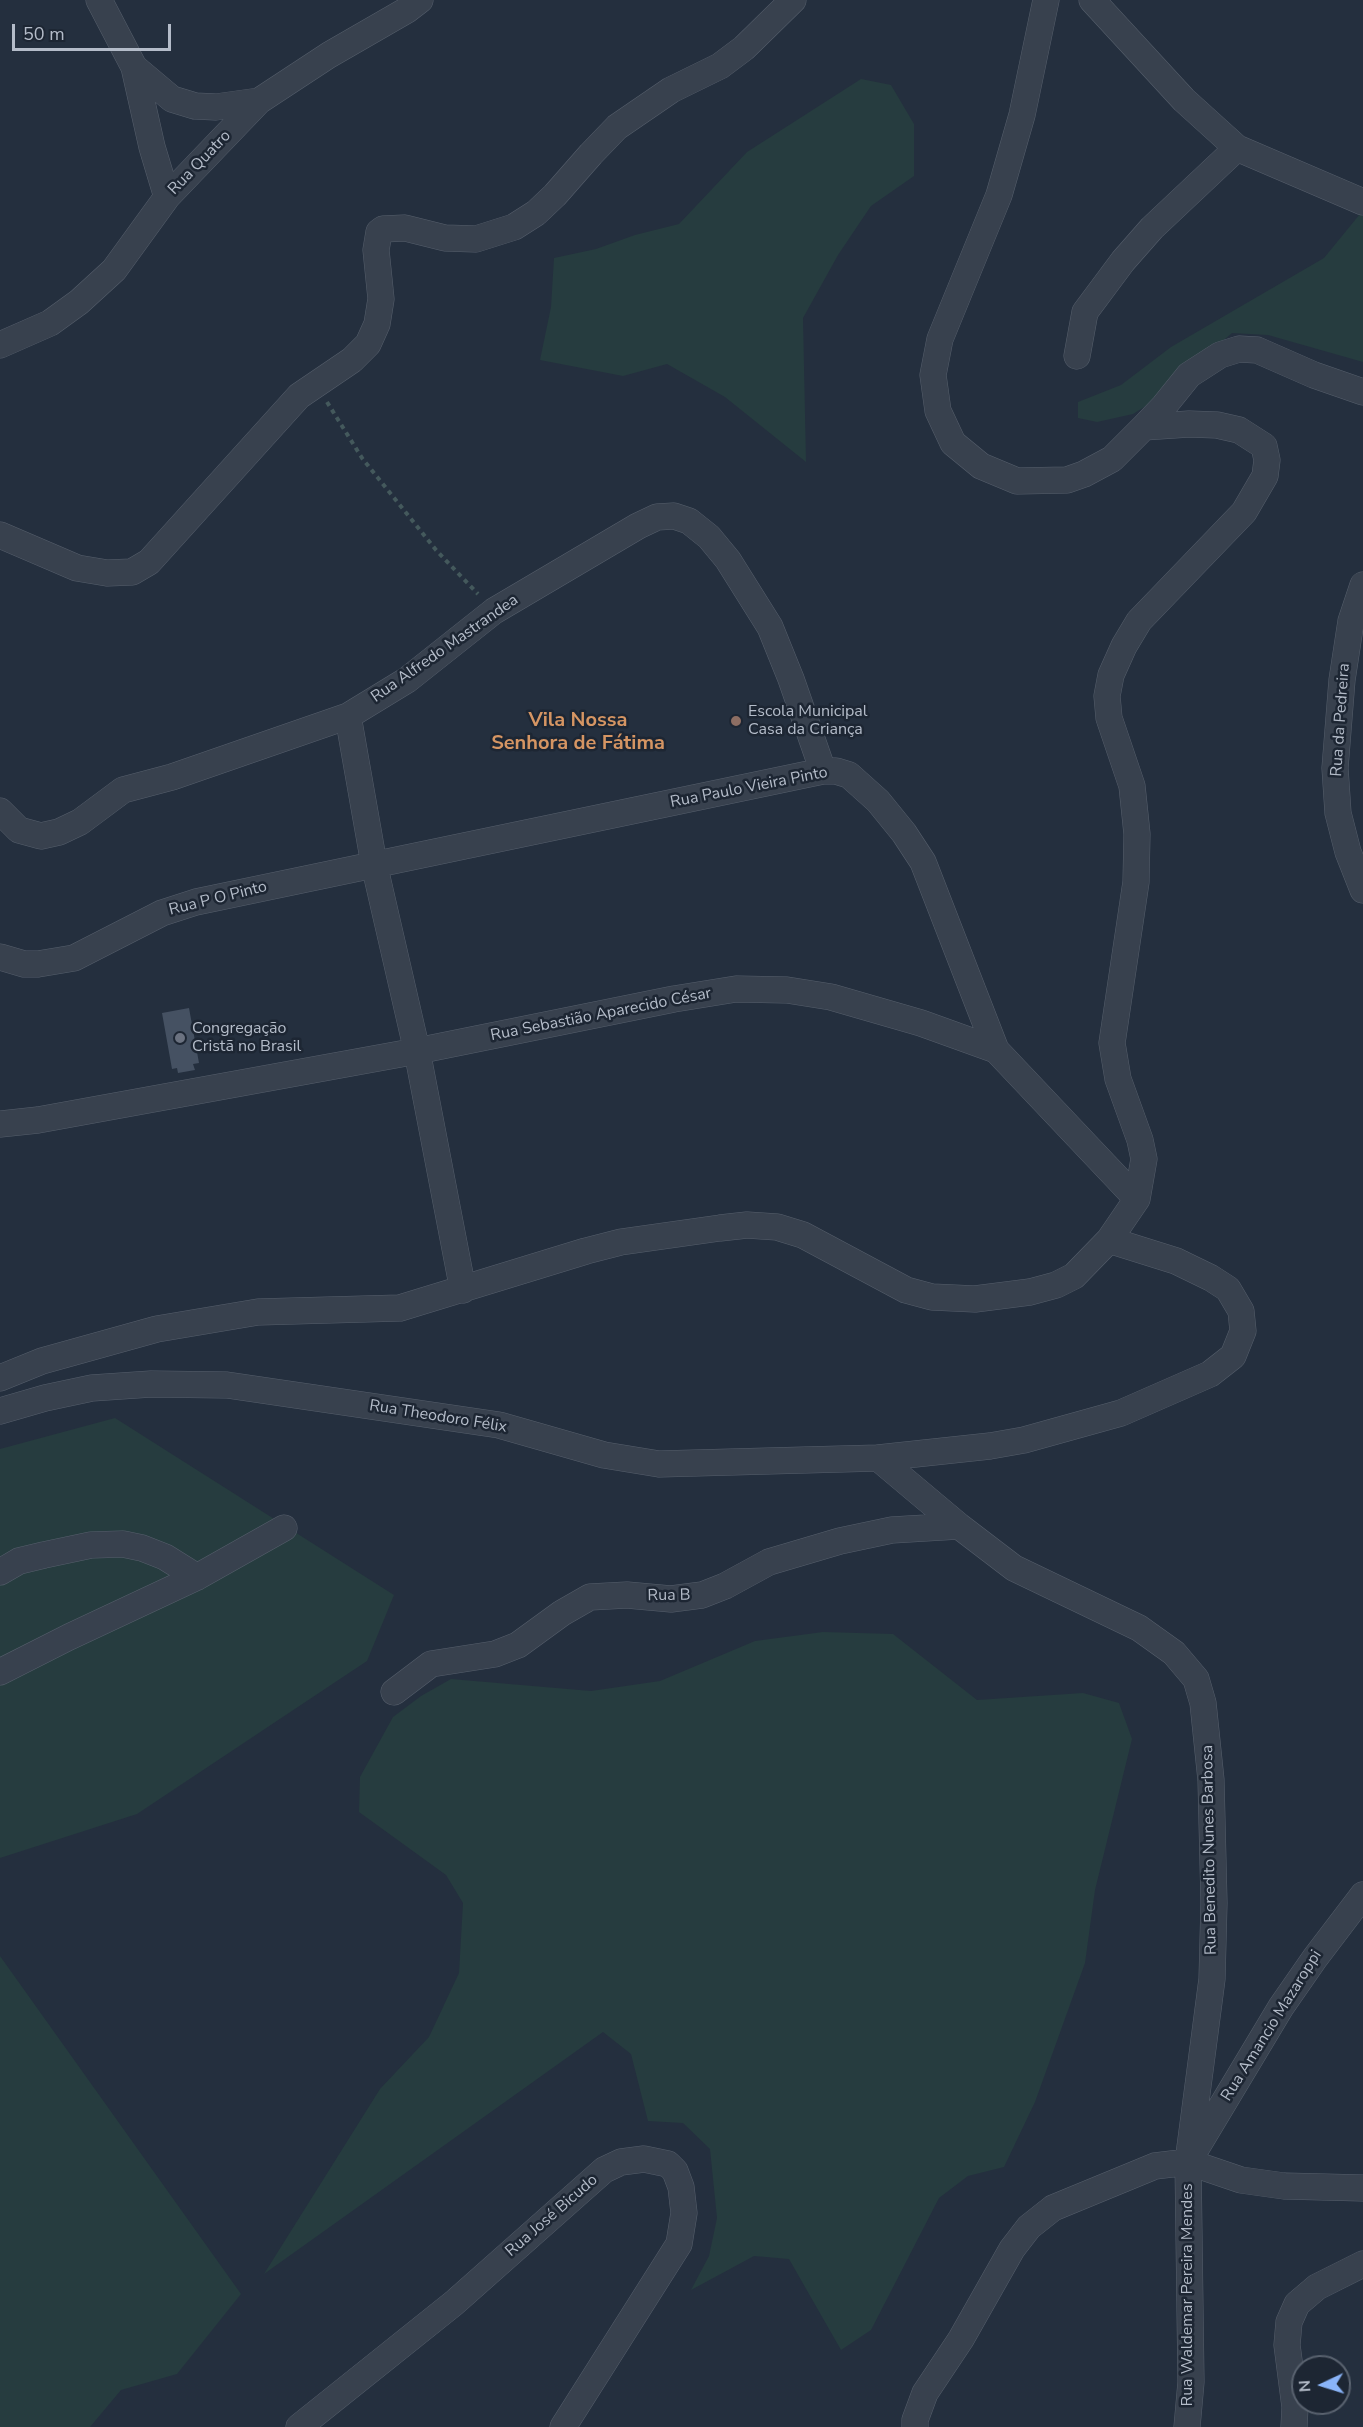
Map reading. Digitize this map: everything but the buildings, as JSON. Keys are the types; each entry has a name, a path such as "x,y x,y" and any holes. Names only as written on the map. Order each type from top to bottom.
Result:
{"street":[{"path":"99,0 134,67 152,147 167,197"},
{"name":"Rua Quatro","path":"0,345 50,323 79,302 114,270 167,197 259,101 420,0"},
{"path":"0,535 77,568 107,573 132,572 149,562 299,396 352,360 368,344 377,324 381,299 376,250 380,232 383,229 405,228 445,238 476,239 514,227 536,213 555,195 617,127 671,90 720,66 744,48 793,0"},
{"path":"1046,0 1022,115 999,195 940,339 933,375 938,411 953,443 981,466 1017,481 1066,480 1084,474 1112,459 1164,406 1189,375 1220,355 1239,350 1257,350 1314,375 1363,392"},
{"path":"1092,0 1184,100 1237,148 1363,202"},
{"path":"134,67 172,99 195,106 216,107 259,101"},
{"path":"1077,356 1085,312 1123,261 1152,228 1237,148"},
{"path":"0,1378 42,1361 157,1329 258,1312 362,1311 400,1308 621,1242 747,1225 777,1227 803,1235 906,1290 932,1297 975,1299 1030,1292 1056,1285 1074,1276 1109,1240 1137,1199 1144,1159 1140,1140 1118,1080 1112,1043 1136,882 1137,834 1132,786 1109,718 1107,696 1111,675 1124,646 1139,621 1244,512 1259,489 1266,468 1263,446 1239,430 1189,424 1144,427"},
{"name":"Rua Alfredo Mastrandea","path":"0,811 19,830 41,836 59,832 80,822 123,790 172,777 348,716 407,680 494,611 638,526 657,517 674,516 689,521 704,532 728,560 770,627 791,678 823,771"},
{"name":"Rua da Pedreira","path":"1363,585 1349,633 1342,680 1335,768 1338,813 1348,852 1363,890"},
{"path":"348,716 374,864 417,1051 452,1294"},
{"name":"Rua Paulo Vieira Pinto","path":"374,864 823,771 836,771 849,775 861,784 904,833 923,862 996,1050"},
{"name":"Rua P O Pinto","path":"0,957 24,964 74,958 162,913 195,902 374,864"},
{"name":"Rua Sebastião Aparecido César","path":"0,1124 38,1120 417,1051 674,999 736,989 787,990 831,997 921,1023 996,1050 1137,1199"},
{"name":"Rua Theodoro Félix","path":"0,1411 45,1398 93,1388 151,1384 227,1385 500,1425 604,1455 659,1464 878,1458 990,1446 1024,1440 1121,1413 1210,1374 1233,1356 1243,1331 1241,1311 1228,1289 1176,1261 1109,1240"},
{"path":"878,1458 958,1526"},
{"name":"Rua B","path":"394,1692 431,1664 495,1654 518,1645 562,1613 590,1597 627,1595 670,1599 702,1594 724,1586 770,1562 840,1541 892,1530 958,1526"},
{"name":"Rua Benedito Nunes Barbosa","path":"958,1526 1014,1568 1139,1628 1173,1653 1196,1679 1203,1703 1211,1780 1214,1903 1212,1979 1188,2162"},
{"path":"0,1672 197,1577 284,1528"},
{"path":"0,1572 19,1561 44,1555 91,1545 123,1544 165,1557 197,1577"},
{"name":"Rua Amancio Mazaroppi","path":"1188,2162 1281,2007 1363,1895"},
{"name":"Rua José Bicudo","path":"299,2427 454,2303 604,2170 621,2162 644,2159 668,2164 675,2172 681,2187 684,2213 679,2244 563,2427"},
{"path":"915,2427 915,2420 925,2393 961,2339 1012,2249 1029,2228 1053,2208 1155,2166 1188,2162 1241,2180 1284,2186 1363,2188"},
{"name":"Rua Waldemar Pereira Mendes","path":"1187,2427 1191,2382 1188,2162"},
{"path":"1294,2427 1295,2407 1287,2345 1289,2322 1297,2304 1317,2287 1363,2264"}],"path":[{"path":"316,384 362,458 436,550 494,611"}],"green space":[{"path":"861,79 891,85 914,124 914,176 871,206 838,255 803,318 806,462 725,397 667,364 623,376 540,360 551,307 554,258 596,249 635,235 679,224 747,152"},
{"path":"1360,214 1363,216 1363,362 1268,335 1232,333 1149,404 1133,414 1097,422 1078,418 1078,402 1121,385 1171,347 1324,258"},
{"path":"115,1418 394,1595 367,1661 137,1814 0,1858 0,1449"},
{"path":"823,1632 893,1634 977,1700 1083,1693 1119,1703 1132,1739 1095,1890 1085,1963 1035,2102 1004,2167 968,2176 939,2198 871,2330 841,2350 789,2259 754,2256 691,2290 709,2256 717,2218 710,2149 683,2123 648,2121 631,2054 603,2032 264,2274 380,2089 429,2037 459,1973 463,1903 446,1875 359,1812 360,1777 393,1717 421,1696 451,1679 591,1691 660,1681 755,1641"},
{"path":"0,1956 241,2294 177,2374 121,2390 90,2427 0,2427"}],"place":[{"name":"Escola Municipal Casa da Criança","path":"736,721"},
{"name":"Congregação Cristã no Brasil","path":"180,1038"}],"district":[{"name":"Vila Nossa Senhora de Fátima","path":"578,732"}]}
